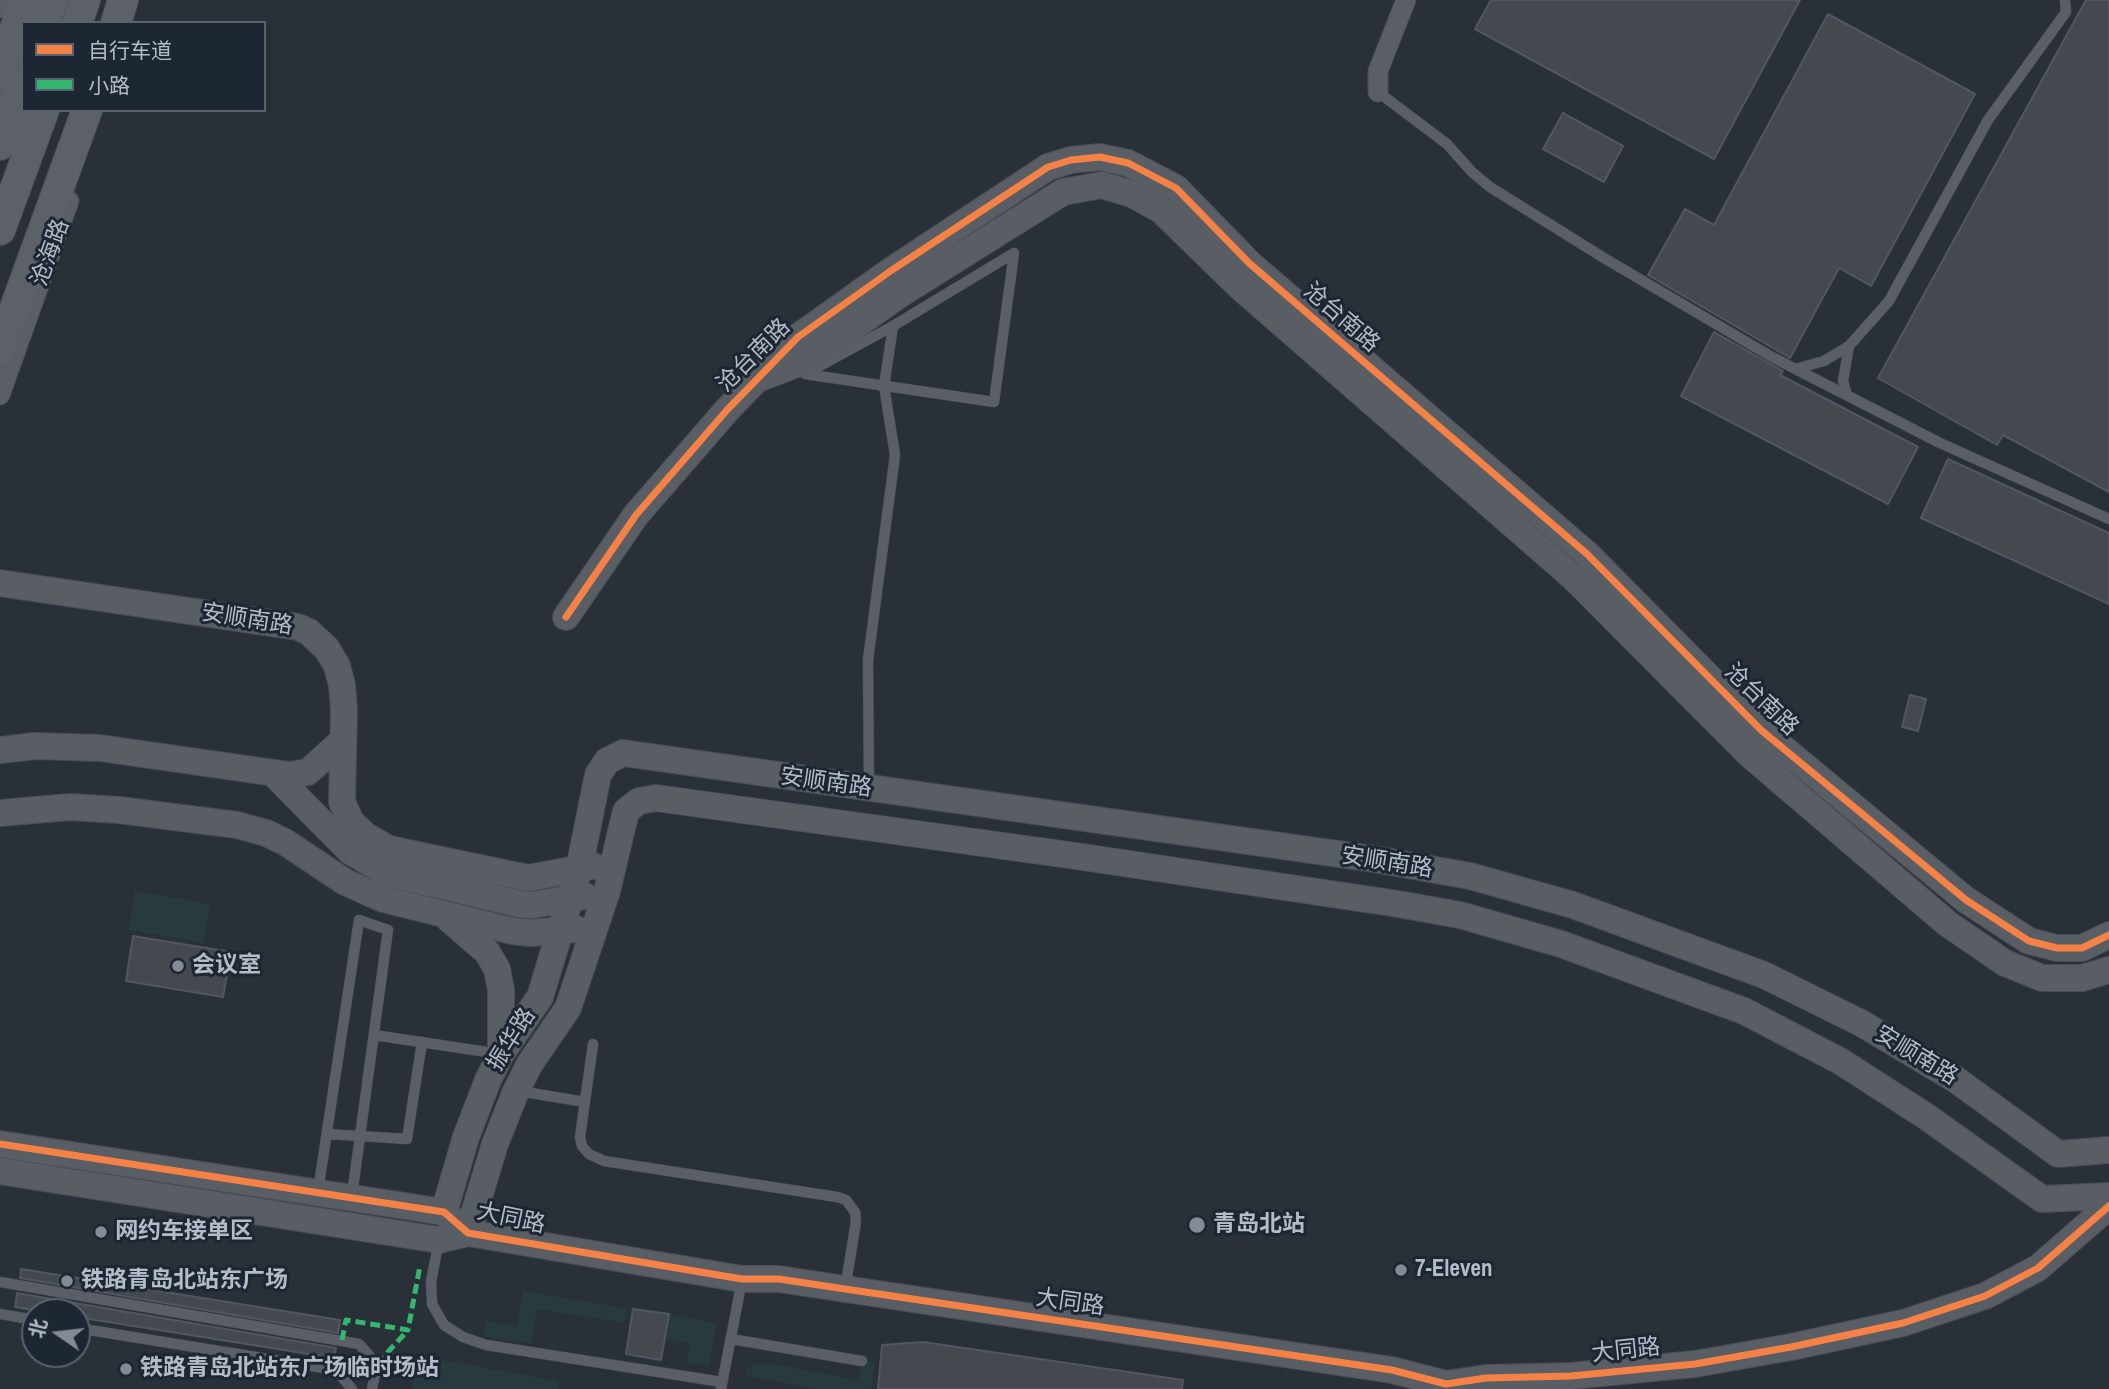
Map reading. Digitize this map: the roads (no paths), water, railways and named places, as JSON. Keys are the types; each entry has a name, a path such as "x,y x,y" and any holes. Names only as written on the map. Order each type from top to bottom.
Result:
{"main road":[{"path":"0,71 25,0"},
{"path":"45,21 53,0"},
{"path":"76,21 83,0"},
{"path":"117,21 124,0"},
{"path":"0,145 21,87"},
{"path":"0,230 42,112"},
{"path":"0,349 86,112"}],"street":[{"path":"0,8 3,0"},
{"path":"38,21 46,0"},
{"path":"130,21 136,0"},
{"path":"1378,92 1378,71 1406,0"},
{"path":"0,119 21,65"},
{"path":"0,224 42,112"},
{"name":"沧海路","path":"0,395 101,112"},
{"name":"沧台南路","path":"566,617 636,515 755,380 798,337 892,270 1048,167 1071,160 1100,158 1128,163 1176,188 1249,263 1587,554 1761,730 1966,900 2029,941 2057,948 2082,948 2109,935"},
{"name":"沧台南路","path":"755,380 807,359 899,295 1063,192 1102,185 1132,194 1161,210 1240,287 1574,578 1748,753 1948,923 2005,963 2042,978 2082,978 2109,970"},
{"name":"安顺南路","path":"0,583 298,627 309,632 327,649 337,666 344,710 342,802 351,822 366,836 389,849 528,878 540,878 615,861"},
{"path":"8,749 100,748 289,775 308,772 342,741"},
{"name":"安顺南路","path":"607,761 623,753 1374,859 1470,876 1573,905 1764,975 1861,1023 1955,1079 2058,1154 2109,1150"},
{"name":"振华路","path":"441,1226 466,1137 488,1080 501,1054 540,997 579,869 598,775 607,761"},
{"path":"273,773 350,851 387,873 532,905 607,891"},
{"name":"安顺南路","path":"626,811 639,801 656,798 1096,859 1460,915 1561,944 1744,1011 1862,1075 1927,1116 2042,1199 2109,1196"},
{"path":"0,813 82,808 237,825 266,833 285,842 345,881 383,899 512,931 561,932 597,926"},
{"name":"振华路","path":"468,1233 495,1144 516,1091 529,1065 568,1008 597,926 626,811"},
{"path":"446,916 487,952 497,969 501,989 501,1054"},
{"name":"大同路","path":"0,1144 351,1199 468,1233 742,1279 779,1279 1392,1370 1447,1386 1570,1383 1790,1348 1915,1319 1985,1296 2038,1268 2109,1206"},
{"path":"0,1171 441,1226"}],"lane":[{"path":"1795,369 1824,361 1849,346 1889,301 1988,120 2066,12 2065,0"},
{"path":"1378,92 1447,144 1472,172 1490,187 1604,258 1795,369 1940,443 2109,519"},
{"path":"1014,253 994,402 884,386 805,374 893,326 1014,253"},
{"path":"869,789 868,660 895,455 884,386 893,326"},
{"path":"1847,395 1843,382 1849,346"},
{"path":"317,1194 359,920 388,930 351,1199"},
{"path":"374,1034 501,1054"},
{"path":"327,1134 407,1139 422,1042"},
{"path":"593,1044 580,1137 582,1146 597,1159 846,1200 855,1212 856,1222 845,1289"},
{"path":"516,1091 584,1102"},
{"path":"441,1226 431,1282 432,1304 444,1325 463,1337 486,1345 721,1386 742,1279"},
{"path":"0,1282 359,1344 377,1364 372,1389"},
{"path":"0,1314 21,1318"},
{"path":"91,1330 336,1370 352,1389"},
{"path":"731,1339 862,1361"}],"place":[{"name":"会议室","path":"178,966"},
{"name":"青岛北站","path":"1197,1225"},
{"name":"网约车接单区","path":"101,1232"},
{"name":"7-Eleven","path":"1401,1270"},
{"name":"铁路青岛北站东广场","path":"67,1281"},
{"name":"铁路青岛北站东广场临时场站","path":"126,1369"}]}
